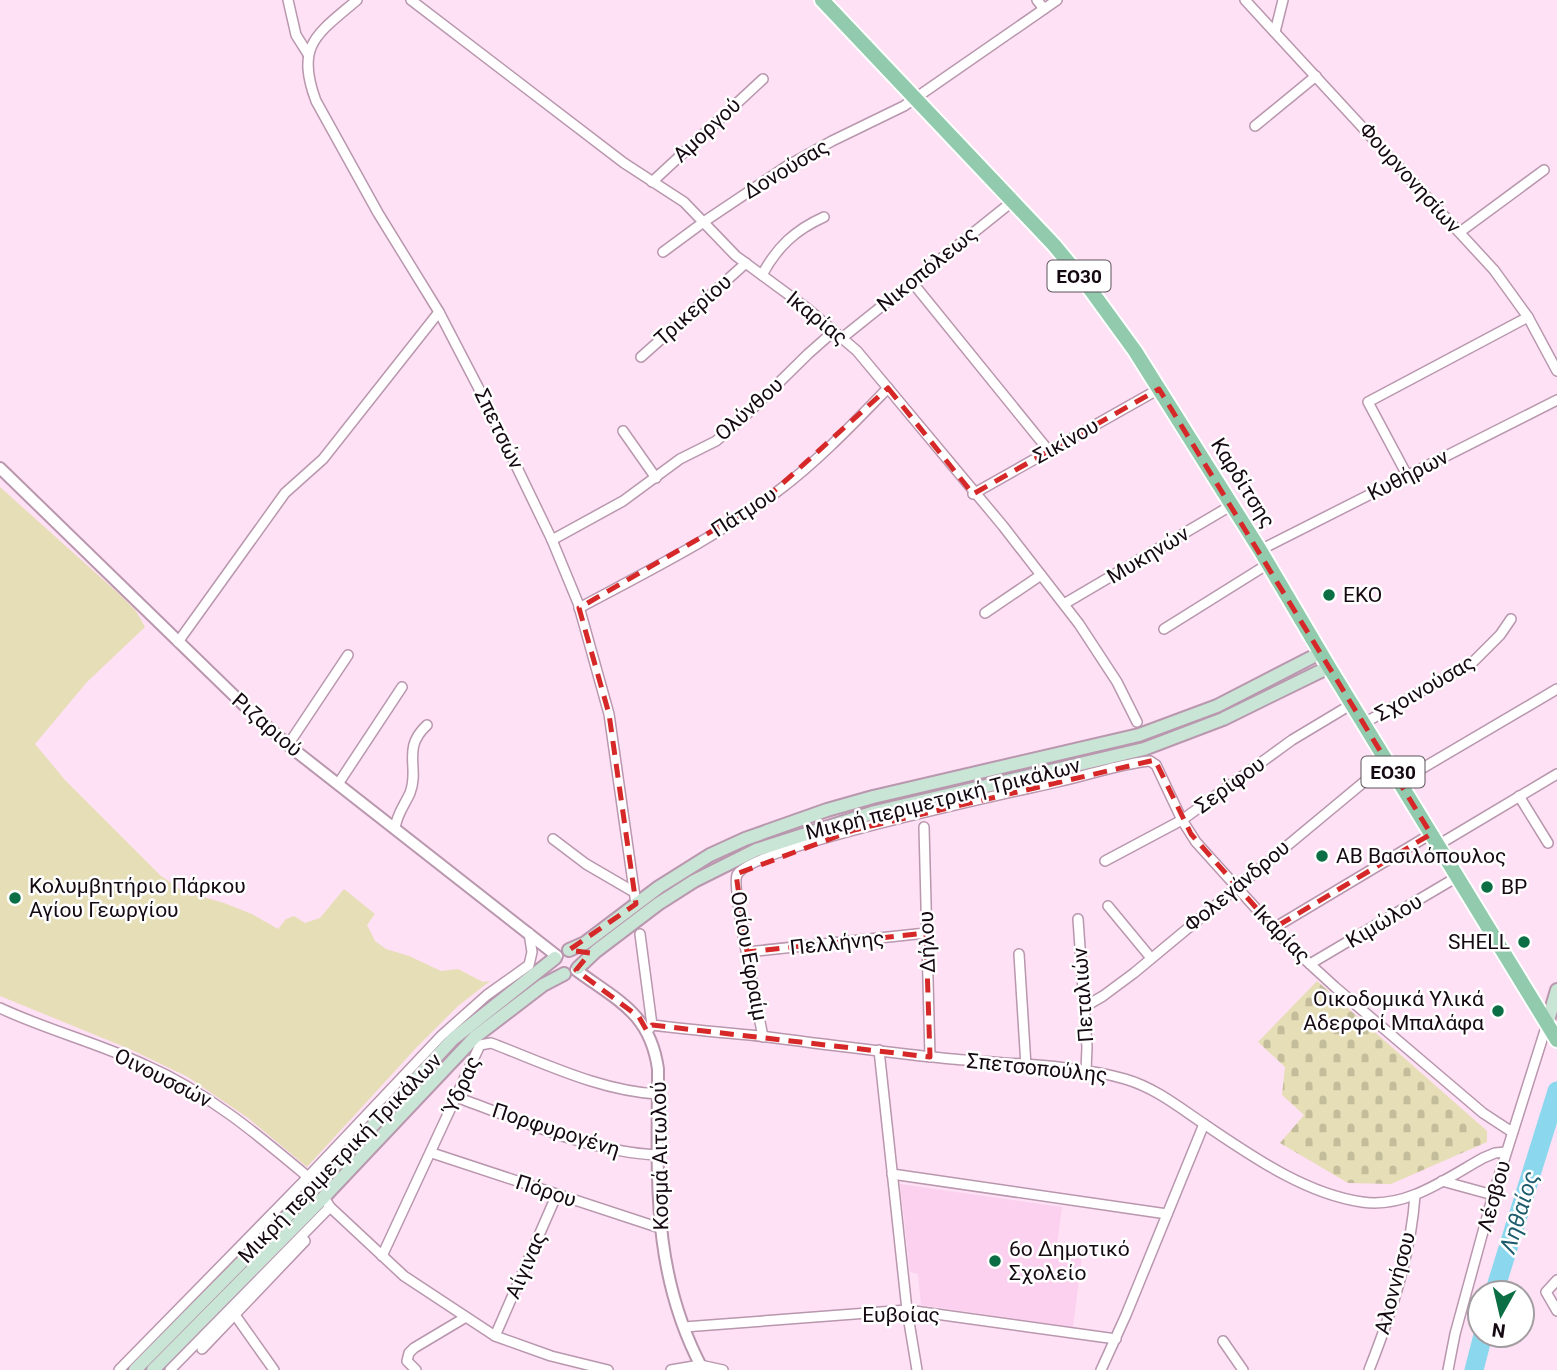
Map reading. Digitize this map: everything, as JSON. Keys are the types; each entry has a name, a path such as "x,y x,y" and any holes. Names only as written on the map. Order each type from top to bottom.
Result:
{"main road":[{"name":"Καρδίτσης","path":"822,0 1054,245 1135,351 1260,550 1552,1033"},
{"name":"Μικρή περιμετρική Τρικάλων","path":"135,1370 312,1191 446,1047 484,1013 560,955 581,946 635,898 710,855 786,823 873,797 1139,735 1217,706 1320,653"},
{"name":"Μικρή περιμετρική Τρικάλων","path":"153,1370 330,1205 475,1037 544,985 573,971 658,904 694,881 757,850 875,812 1144,749 1223,719 1329,667"},
{"path":"560,955 578,956 573,971 556,968 560,955"},
{"path":"1552,1033 1557,990"}],"street":[{"name":"Σπετσών","path":"288,0 296,35 308,54 310,84 316,101 378,213 439,312 517,465 552,540 579,608 609,713 635,898"},
{"path":"308,54 314,41 357,0"},
{"name":"Ικαρίας","path":"411,0 624,163 684,202 746,263 838,334 862,356 1064,604 1108,666 1137,722"},
{"path":"1037,0 1044,9"},
{"name":"Δονούσας","path":"663,253 787,166 888,115 1057,0"},
{"name":"Φουρνονησίων","path":"1245,0 1507,286 1528,317 1557,371"},
{"path":"1275,32 1283,0"},
{"path":"1255,126 1316,76"},
{"name":"Αμοργού","path":"652,181 763,79"},
{"path":"1460,232 1544,170"},
{"name":"Νικοπόλεως","path":"838,334 912,282 1013,201"},
{"name":"Τρικερίου","path":"762,275 783,243 799,229 824,217"},
{"name":"Τρικερίου","path":"641,357 746,263"},
{"path":"912,282 1049,451"},
{"path":"178,642 285,493 323,459 439,312"},
{"path":"1407,475 1368,402 1528,317"},
{"name":"Ολύνθου","path":"552,540 622,501 680,459 716,441 808,354 838,334"},
{"name":"Πάτμου","path":"579,608 682,551 762,502 820,454 888,388"},
{"name":"Σικίνου","path":"974,494 1159,389"},
{"name":"Κυθήρων","path":"1260,550 1557,400"},
{"path":"623,431 656,478"},
{"name":"Ριζαριού","path":"0,468 288,745 560,955"},
{"name":"Μυκηνών","path":"1064,604 1232,505"},
{"path":"1164,629 1268,564"},
{"path":"985,613 1041,575"},
{"name":"Σχοινούσας","path":"1364,723 1472,663 1492,645 1511,619"},
{"path":"288,745 348,655"},
{"path":"338,784 402,687"},
{"path":"1399,782 1557,690"},
{"name":"Σερίφου","path":"1105,861 1182,820 1292,740 1352,704"},
{"path":"395,828 397,815 410,791 412,747 420,731 427,725"},
{"name":"Ικαρίας","path":"736,876 758,862 854,830 1150,761 1158,768 1182,820 1202,848 1274,928 1310,964 1483,1113 1512,1132"},
{"name":"Φολεγάνδρου","path":"1084,1007 1103,996 1151,958 1388,762"},
{"path":"1274,928 1557,774"},
{"path":"1519,796 1548,844"},
{"name":"Δήλου","path":"924,827 930,1057"},
{"path":"553,839 635,898"},
{"name":"Οσίου Εφραίμ","path":"736,876 739,910 763,1037"},
{"name":"Κιμώλου","path":"1310,964 1457,877"},
{"path":"1108,906 1151,958"},
{"name":"Πεταλιών","path":"1079,919 1086,1072"},
{"path":"119,1370 308,1177 449,1027 529,965 533,952 530,933"},
{"name":"Πελλήνης","path":"747,953 926,933"},
{"path":"640,934 650,1028"},
{"path":"1019,954 1026,1066"},
{"name":"Κοσμά Αιτωλού","path":"573,971 639,1017 650,1028 657,1058 660,1228 673,1299 701,1367"},
{"name":"Οινουσσών","path":"0,1008 145,1065 175,1080 237,1119 308,1177"},
{"name":"Σπετσοπούλης","path":"650,1028 763,1037 1118,1077 1157,1093 1282,1172 1331,1195 1375,1204 1415,1195 1483,1158 1506,1152"},
{"name":"Λέσβου","path":"1448,1370 1455,1334 1512,1132 1552,1033"},
{"name":"Ύδρας","path":"382,1256 483,1043 491,1043 610,1086 658,1094"},
{"path":"879,1051 907,1310 917,1370"},
{"name":"Πορφυρογένη","path":"456,1097 598,1147 657,1155"},
{"path":"1101,1370 1204,1124"},
{"name":"Πόρου","path":"432,1153 660,1228"},
{"path":"892,1174 1167,1214"},
{"path":"1442,1181 1493,1195"},
{"name":"Αίγινας","path":"495,1336 557,1194"},
{"name":"Αλοννήσου","path":"1369,1370 1400,1277 1415,1195"},
{"path":"330,1205 404,1276 495,1336 551,1356 608,1370"},
{"path":"202,1349 330,1205"},
{"path":"170,1370 330,1205"},
{"path":"1557,1280 1546,1290 1557,1311"},
{"name":"Ευβοίας","path":"684,1327 907,1310 1116,1339"},
{"path":"235,1315 274,1370"},
{"path":"416,1370 407,1361 414,1348 466,1317"},
{"path":"1223,1340 1243,1370"},
{"path":"671,1370 701,1367 723,1370"}],"highlighted area":[{"path":"888,388 973,494 1159,389 1431,834 1274,928 1191,834 1155,760 854,830 736,874 747,952 926,933 930,1057 652,1025 647,1031 639,1017 576,970 590,953 569,950 636,904 609,714 579,608 762,502"}],"shaded area":[{"name":"6ο Δημοτικό Σχολείο","path":"900,1184 1062,1207 1057,1245 1083,1249 1073,1327 921,1305 918,1274 910,1272"}],"green space":[{"path":"0,487 118,593 136,611 145,627 87,682 35,744 65,780 161,876 190,896 196,895 224,903 252,914 278,929 286,919 294,916 305,923 320,918 344,889 375,914 367,925 375,941 386,949 441,971 458,969 483,982 490,981 458,1006 416,1048 307,1167 248,1118 188,1077 132,1050 0,996"},
{"path":"1317,981 1487,1131 1487,1142 1391,1184 1348,1183 1280,1143 1304,1115 1282,1095 1285,1067 1258,1042"}],"waterway":[{"name":"Ληθαίος","path":"1498,1279 1557,1091"},
{"name":"Ληθαίος","path":"1474,1370 1479,1349"}],"place":[{"name":"EKO","path":"1329,595"},
{"name":"ΑΒ Βασιλόπουλος","path":"1322,856"},
{"name":"BP","path":"1487,887"},
{"name":"Κολυμβητήριο Πάρκου Αγίου Γεωργίου","path":"15,898"},
{"name":"SHELL","path":"1524,942"},
{"name":"Οικοδομικά Υλικά Αδερφοί Μπαλάφα","path":"1498,1011"},
{"name":"6ο Δημοτικό Σχολείο","path":"995,1261"}]}
